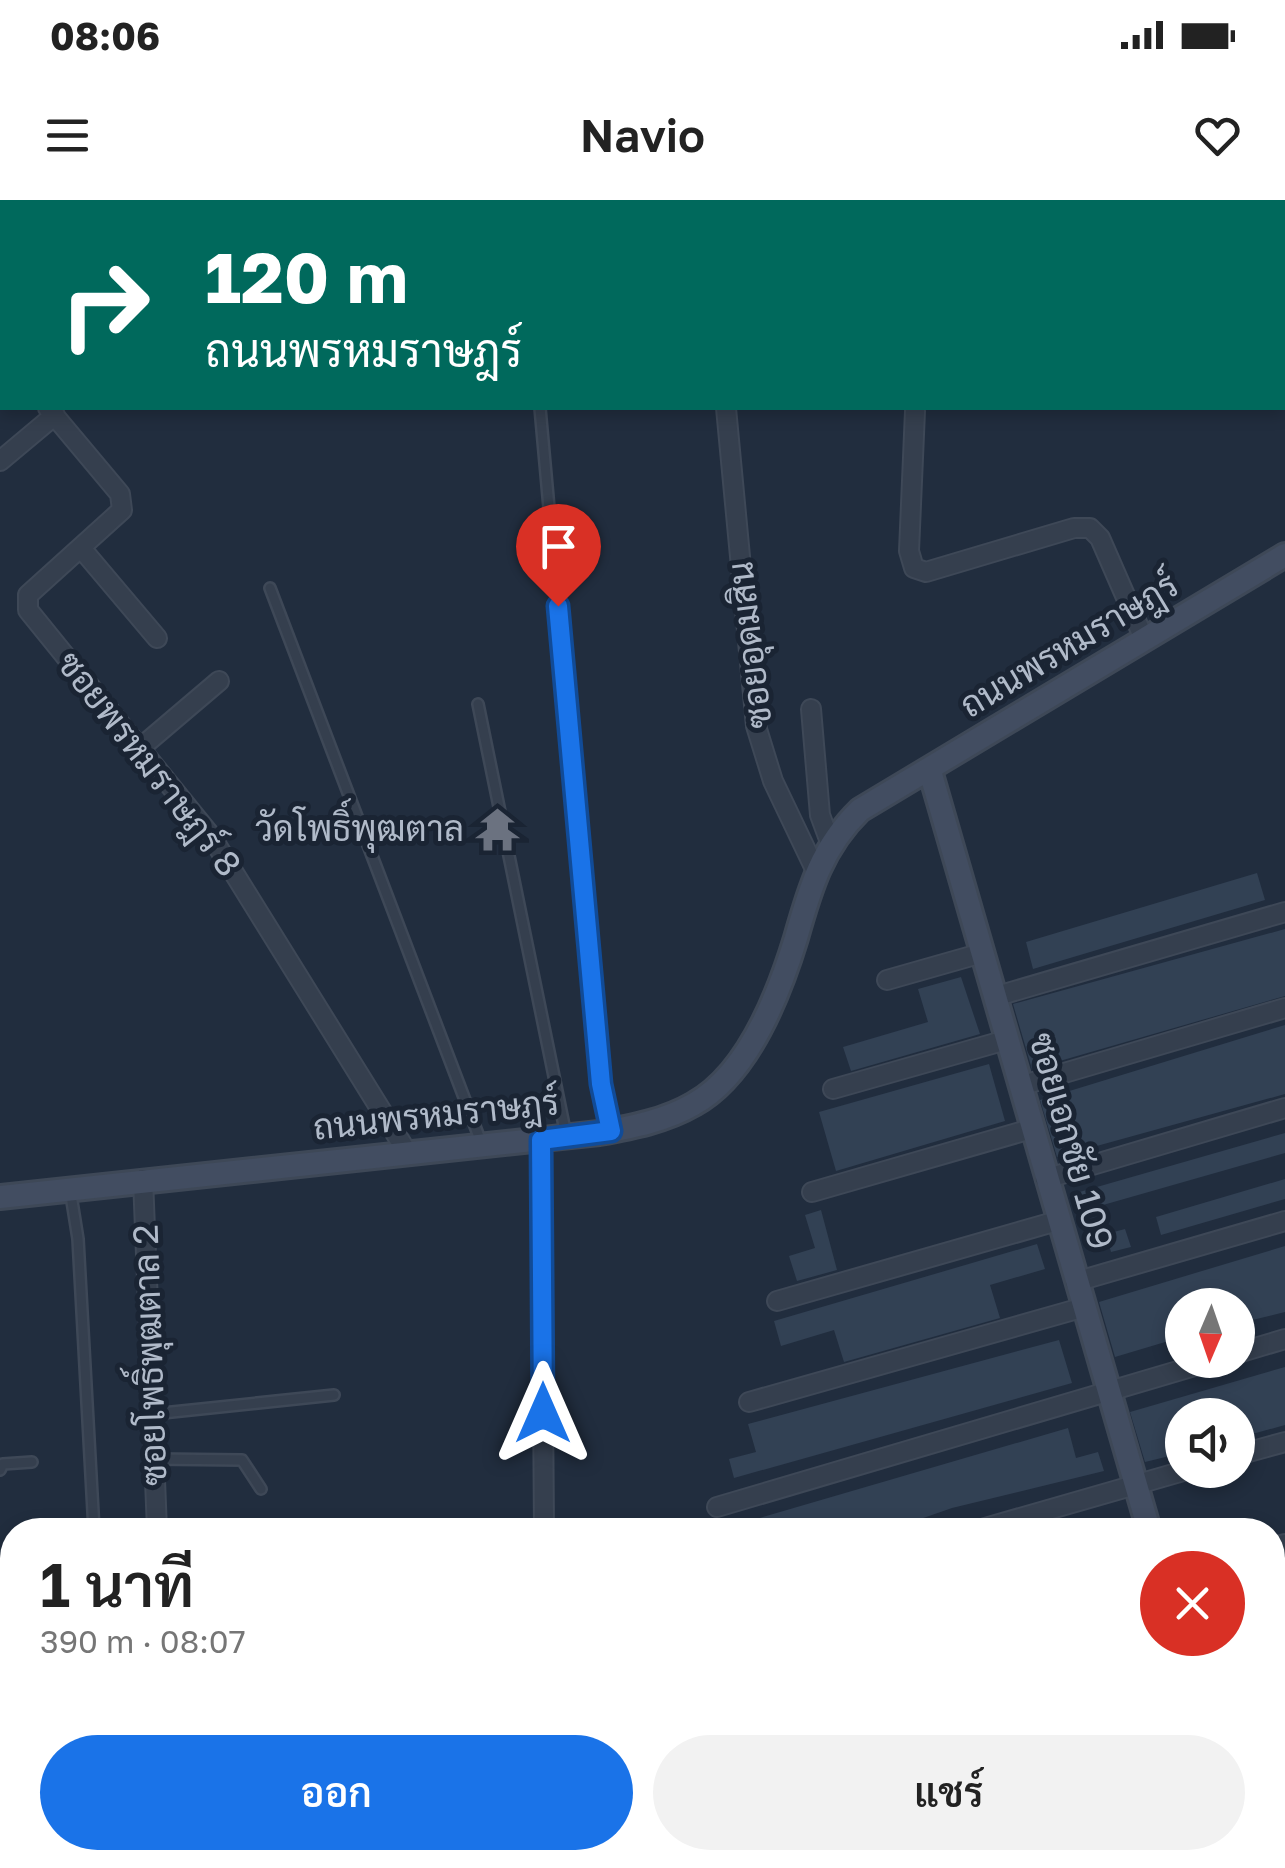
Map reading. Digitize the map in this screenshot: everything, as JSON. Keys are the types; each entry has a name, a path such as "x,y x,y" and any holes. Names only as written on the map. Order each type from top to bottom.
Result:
{"street":[{"name":"ซอยอุดมสิน","path":"726,410 756,726 773,781 816,871"},
{"path":"0,461 52,411"},
{"name":"ซอยพรหมราษฎร์ 8","path":"52,411 122,500 120,514 28,595 27,607 236,872 407,1152"},
{"path":"915,411 909,551 914,568 938,570 1074,528 1090,528 1100,538 1145,641"},
{"path":"80,548 157,638"},
{"name":"ถนนพรหมราษฎร์","path":"0,1197 566,1138 611,1131 695,1104 734,1068 789,959 816,871 830,842 860,810 1285,555"},
{"path":"140,749 219,681"},
{"path":"811,709 820,816 830,842"},
{"name":"ซอยเอกชัย 109","path":"930,771 1081,1308 1145,1518"},
{"path":"994,997 1285,912"},
{"path":"887,980 982,954"},
{"path":"1020,1086 1285,1008"},
{"path":"833,1089 1006,1040"},
{"path":"1045,1179 1285,1108"},
{"path":"812,1192 1031,1130"},
{"path":"541,1140 544,1518"},
{"name":"ซอยโพธิ์พุฒตาล 2","path":"142,1180 157,1518"},
{"path":"778,1301 1057,1221"},
{"path":"1075,1282 1285,1221"},
{"path":"749,1402 1081,1308"},
{"path":"1255,1348 1285,1339"},
{"path":"717,1507 1165,1375"},
{"path":"1255,1450 1285,1442"},
{"path":"1020,1518 1165,1476"}],"lane":[{"path":"540,410 601,1084 611,1131"},
{"path":"270,588 482,1144"},
{"path":"478,704 566,1138"},
{"path":"70,1188 80,1257 93,1518"},
{"path":"153,1414 334,1395"},
{"path":"155,1459 242,1460 261,1490"},
{"path":"0,1470 4,1464 32,1462"}],"building":[{"path":"1257,873 1265,900 1033,969 1026,942"},
{"path":"1285,929 1285,996 1032,1069 1013,1004"},
{"path":"961,977 980,1034 851,1071 843,1047 928,1022 918,989"},
{"path":"1285,1025 1285,1094 1057,1157 1040,1100"},
{"path":"989,1064 1005,1121 836,1171 819,1112"},
{"path":"1285,1133 1285,1153 1075,1213 1069,1195"},
{"path":"1285,1179 1285,1199 1161,1235 1156,1217"},
{"path":"821,1210 837,1270 797,1281 789,1256 815,1248 805,1215"},
{"path":"1125,1229 1131,1247 1111,1252 1106,1234"},
{"path":"1037,1244 1045,1269 990,1285 1000,1318 844,1362 834,1330 781,1346 774,1321"},
{"path":"1285,1246 1285,1312 1255,1319 1255,1288 1165,1288 1165,1342 1115,1357 1099,1302"},
{"path":"1059,1340 1072,1383 734,1478 729,1459 756,1452 748,1424"},
{"path":"1285,1367 1285,1425 1255,1433 1255,1398 1178,1398 1255,1378"},
{"path":"1165,1402 1165,1457 1145,1462 1130,1412"},
{"path":"1068,1428 1076,1458 1098,1452 1104,1471 923,1518 759,1518"}],"place":[{"name":"วัดโพธิ์พุฒตาล","path":"497,829"}],"route":[{"path":"543,1413 541,1140 611,1131 601,1084 558,606"}]}
